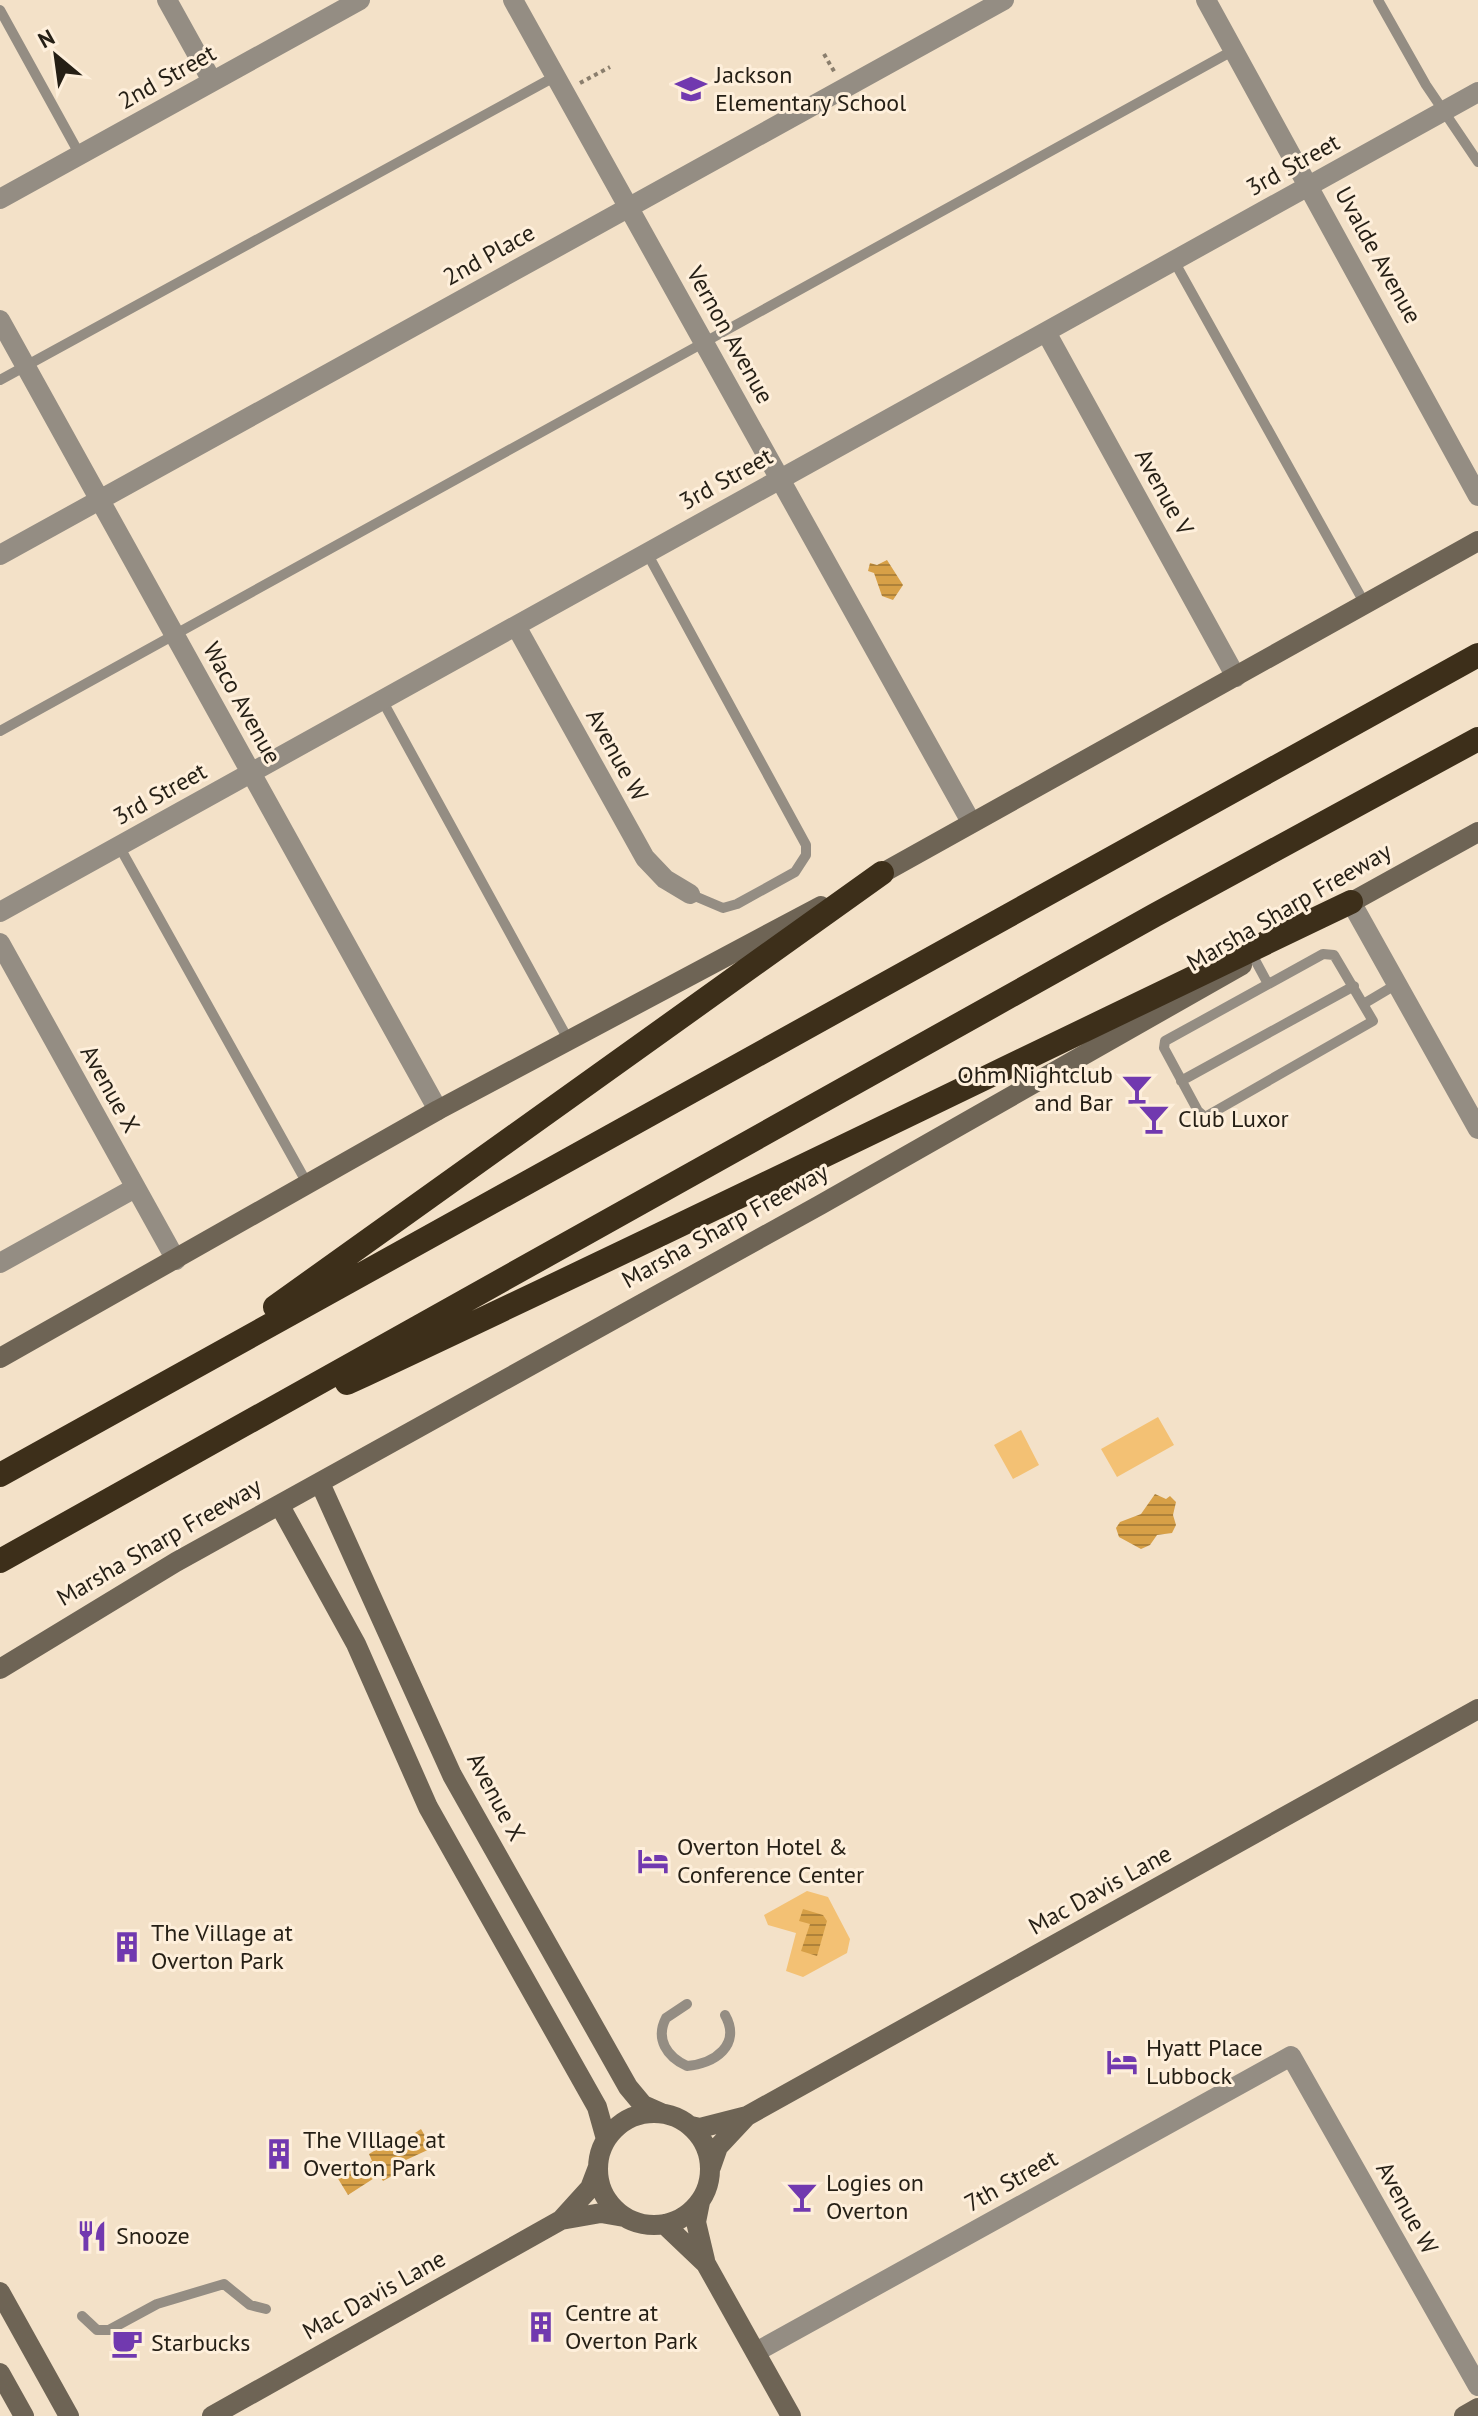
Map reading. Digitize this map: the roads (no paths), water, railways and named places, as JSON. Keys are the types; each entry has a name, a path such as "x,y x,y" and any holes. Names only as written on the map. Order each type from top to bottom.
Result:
{"highway":[{"path":"0,1475 1478,655"},
{"path":"0,1561 947,1030 1478,739"},
{"path":"176,1377 882,873"},
{"path":"186,1459 681,1227 1151,996 1351,902"}],"street":[{"path":"167,0 212,81"},
{"name":"Vernon Avenue","path":"513,0 971,822"},
{"name":"2nd Place","path":"0,555 1004,0"},
{"name":"Uvalde Avenue","path":"1206,0 1478,496"},
{"name":"2nd Street","path":"0,199 350,2"},
{"name":"3rd Street","path":"0,912 1478,92"},
{"name":"Waco Avenue","path":"0,320 438,1110"},
{"name":"Avenue V","path":"1046,332 1236,677"},
{"path":"0,1358 438,1110 882,873 1478,541"},
{"name":"Avenue W","path":"516,626 645,858 665,879 690,894"},
{"name":"Marsha Sharp Freeway","path":"0,1669 176,1562 1478,832"},
{"path":"1351,902 1466,1099 1478,1129"},
{"name":"Avenue X","path":"0,943 176,1260"},
{"path":"0,1263 135,1188"},
{"name":"Avenue X","path":"320,1483 452,1775 628,2087 643,2105 661,2113"},
{"path":"280,1506 356,1644 428,1807 597,2107 606,2139"},
{"name":"Mac Davis Lane","path":"747,2116 1478,1709"},
{"name":"Avenue W","path":"1291,2056 1478,2386"},
{"name":"7th Street","path":"756,2352 1291,2056"},
{"path":"561,2220 590,2188 606,2139 614,2129 635,2116 661,2113 700,2128 747,2116"},
{"path":"747,2116 718,2147 696,2222 706,2264 791,2416"},
{"path":"691,2126 708,2151 711,2167"},
{"path":"598,2167 600,2186 609,2204 624,2217"},
{"path":"561,2220 601,2213 637,2223 664,2224 678,2220 700,2202"},
{"name":"Mac Davis Lane","path":"212,2416 561,2220"},
{"path":"664,2224 706,2264"},
{"path":"0,2292 69,2416"},
{"path":"0,2373 24,2416"},
{"path":"1464,2416 1478,2408"}],"lane":[{"path":"1378,0 1426,85 1446,110 1478,162"},
{"path":"0,10 80,155"},
{"path":"0,731 1234,50"},
{"path":"0,380 559,82"},
{"path":"1174,261 1365,604"},
{"path":"647,553 806,845 802,865 795,872 737,904 723,908 690,894"},
{"path":"382,700 569,1041"},
{"path":"119,846 308,1185"},
{"path":"1323,954 1334,955 1373,1021 1205,1117 1181,1081 1164,1048 1165,1041 1268,984 1323,954"},
{"path":"1254,958 1268,984"},
{"path":"1365,1003 1397,984"},
{"path":"1181,1081 1354,986"},
{"path":"687,2004 666,2018 661,2036 669,2055 687,2066 710,2062 726,2048 731,2029 725,2015"},
{"path":"82,2316 97,2330 109,2330 157,2304 224,2284 250,2305 266,2309"}],"place":[{"name":"Jackson Elementary School","path":"691,89"},
{"name":"Ohm Nightclub and Bar","path":"1137,1089"},
{"name":"Club Luxor","path":"1154,1119"},
{"name":"Overton Hotel & Conference Center","path":"653,1861"},
{"name":"The Village at Overton Park","path":"127,1947"},
{"name":"Hyatt Place Lubbock","path":"1122,2062"},
{"name":"The VIllage at Overton Park","path":"279,2154"},
{"name":"Logies on Overton","path":"802,2197"},
{"name":"Snooze","path":"92,2236"},
{"name":"Centre at Overton Park","path":"541,2327"},
{"name":"Starbucks","path":"127,2343"}]}
